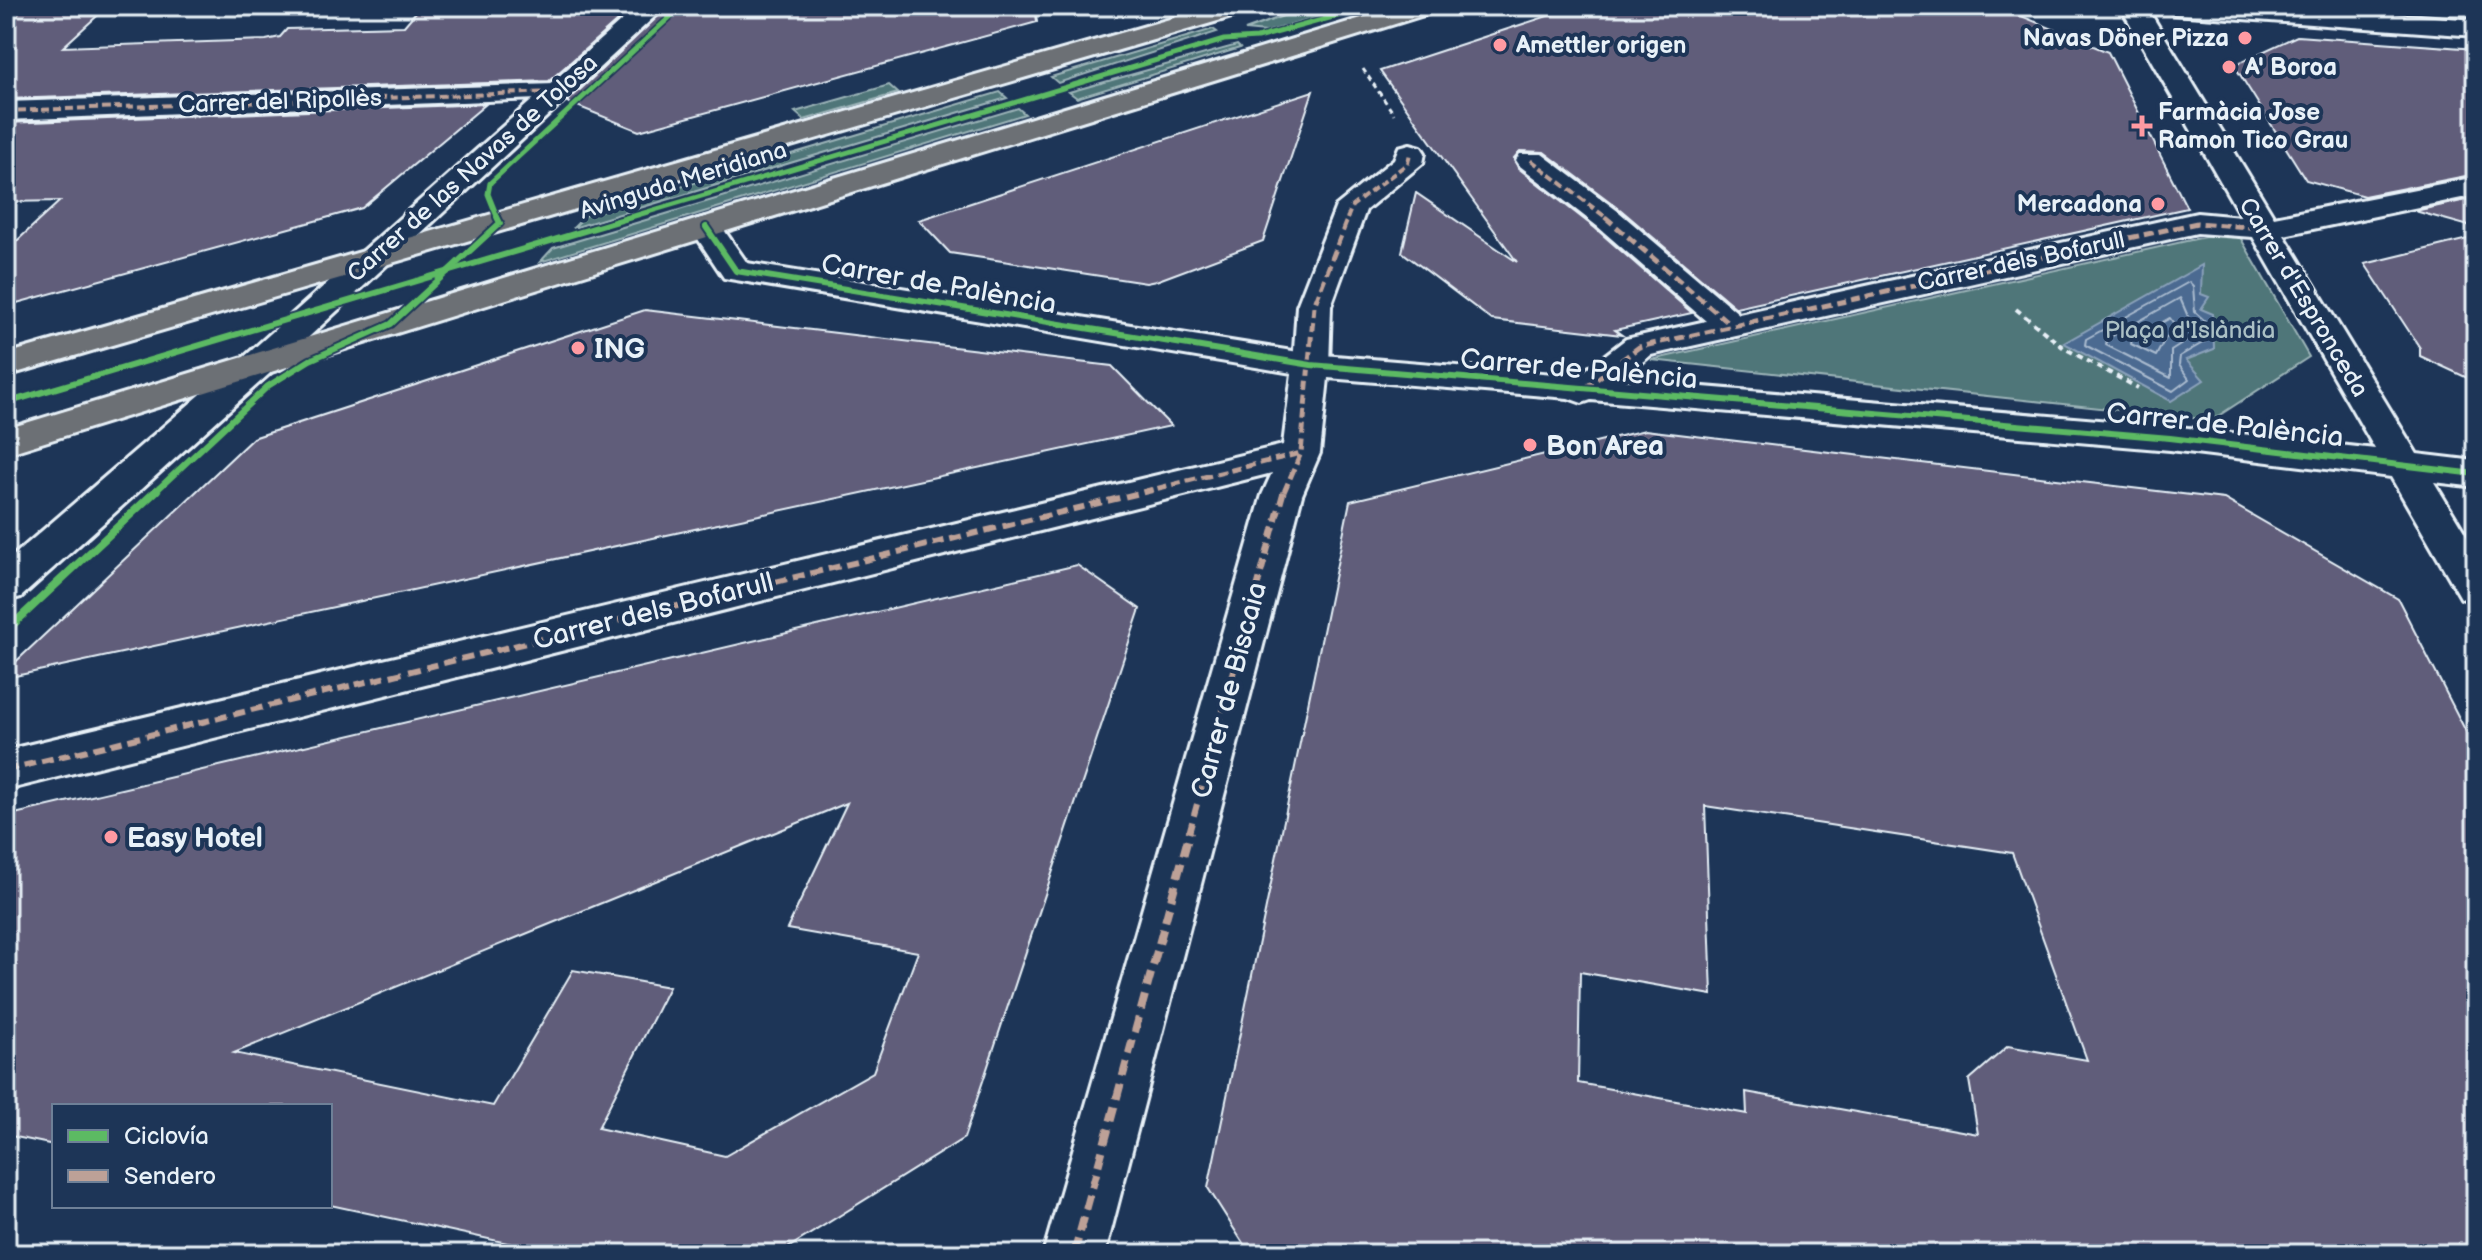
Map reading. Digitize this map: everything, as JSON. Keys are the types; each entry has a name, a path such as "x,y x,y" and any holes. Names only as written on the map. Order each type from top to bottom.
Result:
{"main road":[{"name":"Avinguda Meridiana","path":"6,365 1243,6"},
{"name":"Avinguda Meridiana","path":"6,442 1428,6"}],"street":[{"name":"Carrer de las Navas de Tolosa","path":"6,586 256,366 653,6"},
{"name":"Carrer d'Espronceda","path":"2133,6 2476,587"},
{"path":"2174,6 2476,28"},
{"name":"Carrer del Ripollès","path":"6,111 555,92"},
{"name":"Carrer de Biscaia","path":"1074,1254 1282,495 1301,453 1314,306 1352,206 1408,163 1410,153"},
{"path":"1531,160 1608,219 1730,324"},
{"name":"Carrer dels Bofarull","path":"1582,391 1639,347 1730,324 2197,223 2264,228 2318,221 2341,213 2476,186"},
{"name":"Carrer de Palència","path":"706,227 736,271 1311,365 1582,391 2170,438 2476,474"},
{"name":"Carrer dels Bofarull","path":"6,770 1301,453"}],"path":[{"path":"1360,65 1395,115"},
{"path":"1970,271 2064,348 2146,393"}],"green space":[{"path":"1310,6 1360,6 1266,32 1245,30"},
{"path":"1213,29 1217,32 1058,83 1051,77"},
{"path":"1237,45 1240,48 1077,98 1069,92"},
{"path":"889,85 898,93 804,120 795,112"},
{"path":"1000,92 1007,98 573,228 586,215"},
{"path":"1018,108 1025,114 540,262 553,248"},
{"name":"Plaça d'Islàndia","path":"2236,230 2309,357 2212,420 1651,360"}],"water":[{"path":"2202,265 2201,294 2209,297 2201,309 2213,314 2214,349 2186,360 2204,380 2171,401 2064,343"}],"building":[{"path":"6,6 108,6 63,47 266,40 280,37 287,29 404,26 421,6 634,6 549,81 6,99"},
{"path":"669,6 1035,6 1037,22 639,131 567,102"},
{"path":"1578,6 1916,6 2019,15 2108,52 2187,208 1736,308 1621,210 1544,152 1520,151 1514,158 1518,168 1595,228 1692,313 1615,330 1622,335 1492,320 1402,252 1416,193 1517,262 1380,71"},
{"path":"2297,36 2476,49 2476,174 2364,196 2306,180 2234,65"},
{"path":"1313,91 1263,241 1156,281 1146,283 950,253 919,220"},
{"path":"486,104 362,208 6,306 6,251 60,201 6,202 6,123"},
{"path":"2476,198 2476,228 2415,211"},
{"path":"2476,237 2476,382 2420,356 2420,348 2365,264"},
{"path":"645,310 1112,366 1171,426 6,678 6,671 253,438"},
{"path":"1645,430 2224,499 2398,599 2476,751 2476,1254 1250,1254 1208,1188 1350,501","holes":["1705,806 2012,853 2087,1060 2008,1046 1969,1080 1978,1134 1746,1092 1747,1114 1578,1083 1580,972 1712,995"]},
{"path":"1077,565 1140,609 964,1138 778,1254 559,1254 332,1205 332,1104 52,1104 52,1145 6,1135 6,816","holes":["847,803 787,929 918,952 873,1072 725,1156 598,1128 669,987 573,970 493,1106 234,1053"]}],"marked path":[{"path":"6,111 555,92"},
{"path":"1074,1254 1282,495 1301,453 1314,306 1352,206 1408,163 1410,153"},
{"path":"1531,160 1608,219 1730,324"},
{"path":"1585,388 1639,347 2197,223 2264,228"},
{"path":"6,770 1301,453"}],"cycle path":[{"path":"6,631 268,386 310,360 391,324 500,223 488,194 490,183 682,6"},
{"path":"6,403 1224,40 1257,38 1373,6"},
{"path":"706,227 736,271 1311,365 2170,438 2476,474"}],"place":[{"name":"Navas Döner Pizza","path":"2245,38"},
{"name":"Amettler origen","path":"1500,45"},
{"name":"A' Boroa","path":"2229,67"},
{"name":"Farmàcia Jose Ramon Tico Grau","path":"2142,126"},
{"name":"Mercadona","path":"2158,204"},
{"name":"ING","path":"578,348"},
{"name":"Bon Area","path":"1530,445"},
{"name":"Easy Hotel","path":"111,837"}]}
